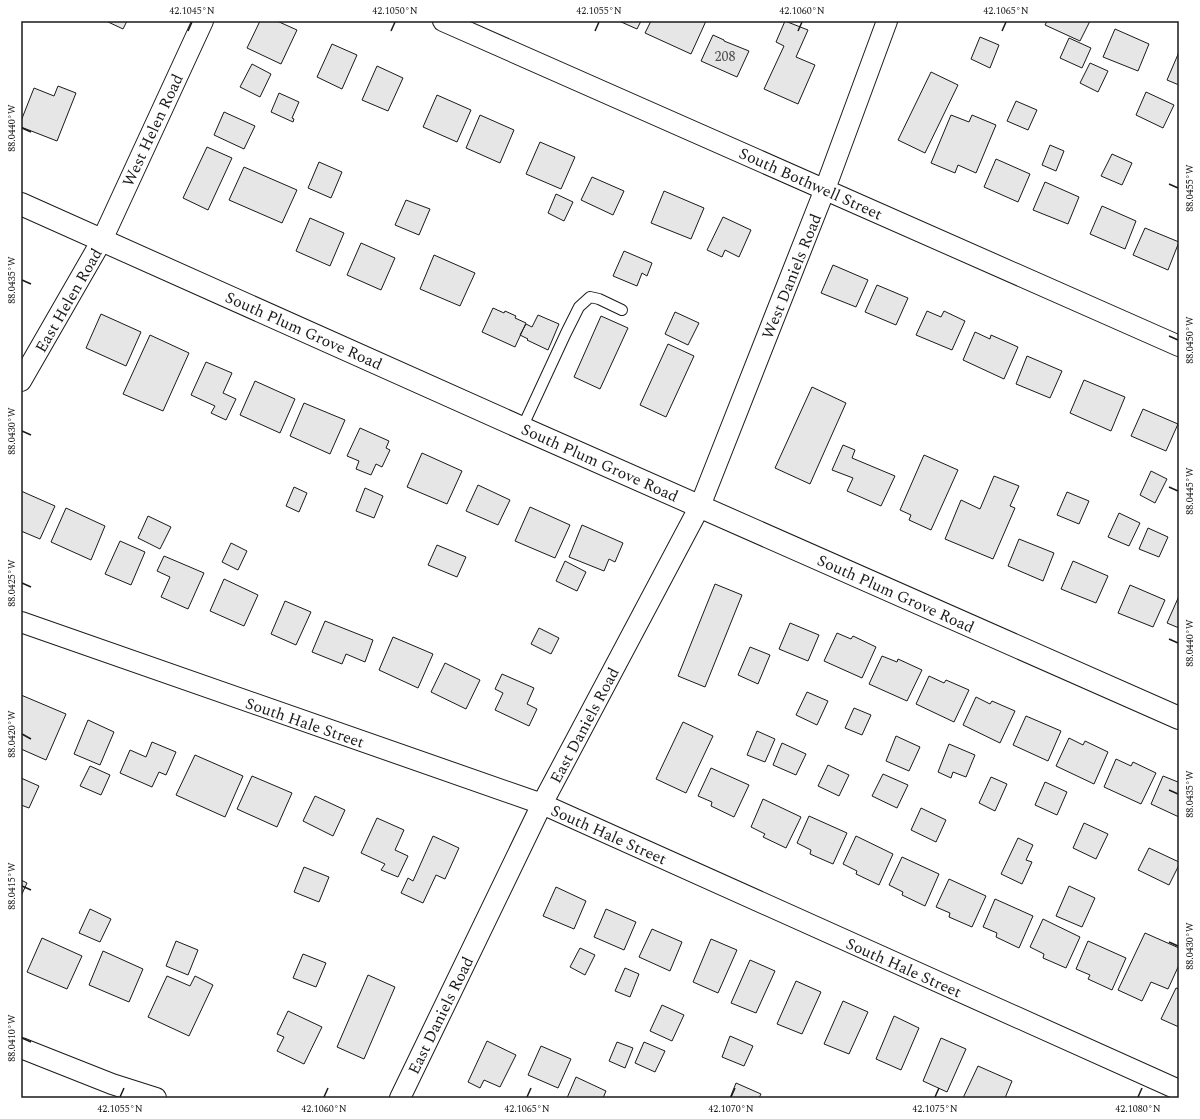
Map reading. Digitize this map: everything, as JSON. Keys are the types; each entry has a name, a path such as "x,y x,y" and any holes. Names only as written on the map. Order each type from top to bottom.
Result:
{"main road":[{"name":"South Plum Grove Road","path":"21,204 522,428 1179,718"}],"street":[{"name":"West Helen Road","path":"102,240 203,21"},
{"name":"South Bothwell Street","path":"443,21 1179,346"},
{"name":"West Daniels Road","path":"700,506 825,189 887,21"},
{"name":"East Helen Road","path":"21,381 102,240"},
{"name":"East Daniels Road","path":"400,1098 542,804 700,506"},
{"name":"South Hale Street","path":"21,622 542,804 1179,1090"},
{"path":"21,1048 105,1081 156,1098"}],"lane":[{"path":"522,428 579,307 590,297 599,299 622,310"}],"building":[{"path":"106,21 127,21 123,29"},
{"path":"260,21 277,21 297,30 281,64 247,48"},
{"path":"619,21 641,21 637,29"},
{"path":"651,21 706,21 691,54 645,33"},
{"path":"785,21 808,30 796,57 815,65 798,104 764,89 784,46 776,42"},
{"path":"1047,21 1090,21 1080,41 1045,25"},
{"path":"1115,29 1149,44 1138,71 1103,57"},
{"path":"713,35 749,51 737,77 701,61"},
{"path":"980,37 999,45 990,68 971,59"},
{"path":"1069,38 1091,48 1082,68 1060,58"},
{"path":"332,44 357,55 342,89 317,77"},
{"path":"1179,52 1179,85 1167,80"},
{"path":"1090,63 1108,71 1098,92 1080,83"},
{"path":"252,64 271,74 260,97 240,87"},
{"path":"377,66 403,78 388,111 362,100"},
{"path":"931,72 958,85 925,153 898,140"},
{"path":"58,86 76,93 57,141 21,127 21,121 34,88 54,96"},
{"path":"1146,92 1174,105 1163,128 1136,115"},
{"path":"279,93 299,102 292,118 294,119 293,122 271,112"},
{"path":"437,95 471,110 457,142 423,127"},
{"path":"1016,101 1037,110 1028,130 1007,121"},
{"path":"224,112 255,126 244,149 214,135"},
{"path":"480,115 514,130 500,163 466,148"},
{"path":"951,115 969,122 972,115 996,125 976,173 958,165 955,173 931,163"},
{"path":"540,142 575,157 561,189 526,174"},
{"path":"1050,145 1064,151 1056,171 1042,165"},
{"path":"207,147 232,158 208,210 183,198"},
{"path":"1112,154 1132,163 1122,185 1101,176"},
{"path":"996,159 1030,174 1018,202 984,187"},
{"path":"319,162 342,172 331,198 308,188"},
{"path":"244,167 297,190 282,223 229,200"},
{"path":"592,177 624,191 613,215 581,200"},
{"path":"1045,182 1079,197 1068,224 1033,210"},
{"path":"664,191 704,208 691,239 651,223"},
{"path":"556,194 573,202 564,221 548,213"},
{"path":"406,200 430,209 419,235 395,225"},
{"path":"1102,206 1136,221 1125,249 1090,234"},
{"path":"723,217 751,230 739,257 725,250 722,257 707,250"},
{"path":"310,218 344,233 330,266 296,251"},
{"path":"1145,228 1179,242 1168,270 1133,255"},
{"path":"361,243 395,258 381,290 347,275"},
{"path":"624,251 652,263 647,276 642,273 637,286 613,276"},
{"path":"434,255 475,273 460,306 420,289"},
{"path":"833,265 868,280 856,307 821,293"},
{"path":"877,285 908,298 896,325 865,312"},
{"path":"493,308 516,316 515,318 526,323 515,347 482,332"},
{"path":"927,311 941,317 944,311 965,321 952,350 916,335"},
{"path":"675,312 699,323 688,345 665,334"},
{"path":"101,314 141,332 126,366 86,348"},
{"path":"538,315 559,324 548,350 520,335 526,324 532,327"},
{"path":"601,316 628,328 600,389 574,377"},
{"path":"975,332 990,339 991,335 1018,347 1004,379 963,360"},
{"path":"150,335 189,353 163,411 123,394"},
{"path":"668,344 694,356 666,417 640,405"},
{"path":"1027,356 1062,371 1050,398 1016,384"},
{"path":"206,362 232,373 223,393 236,399 226,420 211,413 215,406 191,395"},
{"path":"1084,380 1125,397 1111,431 1070,413"},
{"path":"255,381 295,399 280,433 240,415"},
{"path":"812,387 846,403 810,484 775,468"},
{"path":"304,403 345,420 330,454 290,436"},
{"path":"1143,409 1178,424 1166,451 1131,436"},
{"path":"360,428 389,441 386,448 390,450 382,467 376,464 371,475 356,469 359,461 347,456"},
{"path":"843,445 855,450 852,458 895,476 881,506 847,491 853,478 832,470"},
{"path":"422,453 462,471 447,504 407,487"},
{"path":"924,455 958,470 931,530 909,520 911,515 900,510"},
{"path":"1151,471 1167,479 1155,503 1140,495"},
{"path":"994,476 1019,486 1010,506 1015,508 993,559 945,539 961,500 980,509"},
{"path":"478,485 510,500 498,525 466,511"},
{"path":"294,487 307,493 299,512 286,506"},
{"path":"365,488 383,496 374,518 356,511"},
{"path":"21,491 55,506 40,539 21,531"},
{"path":"1067,492 1089,501 1079,524 1057,515"},
{"path":"530,507 570,525 555,558 515,541"},
{"path":"66,508 105,526 91,560 51,542"},
{"path":"1119,513 1140,523 1129,546 1108,537"},
{"path":"148,516 171,527 160,549 138,538"},
{"path":"582,525 623,543 615,562 609,559 604,571 569,557"},
{"path":"1148,528 1168,537 1159,557 1139,549"},
{"path":"1019,539 1054,553 1043,581 1008,566"},
{"path":"120,541 145,552 131,585 105,574"},
{"path":"231,543 247,551 238,570 222,562"},
{"path":"437,545 466,557 457,577 428,565"},
{"path":"164,556 204,573 188,609 161,597 170,577 157,571"},
{"path":"565,561 586,572 577,591 556,581"},
{"path":"1073,561 1108,576 1096,603 1061,589"},
{"path":"224,579 258,595 244,626 210,611"},
{"path":"715,584 742,595 705,687 678,676"},
{"path":"1130,585 1165,600 1153,627 1118,613"},
{"path":"1179,596 1179,628 1167,623"},
{"path":"285,601 311,612 296,645 271,634"},
{"path":"325,621 373,640 365,662 346,654 342,664 312,652"},
{"path":"790,623 819,635 808,661 779,649"},
{"path":"539,628 559,638 551,654 531,644"},
{"path":"837,633 851,639 853,636 876,647 862,678 824,661"},
{"path":"393,637 433,654 418,688 379,670"},
{"path":"750,647 770,655 758,684 738,675"},
{"path":"882,656 897,662 898,659 922,670 907,701 869,684"},
{"path":"445,663 480,680 466,709 431,692"},
{"path":"502,674 534,688 527,704 537,709 529,726 495,710 503,693 495,689"},
{"path":"929,676 944,683 946,680 969,690 954,722 916,704"},
{"path":"807,692 828,701 817,725 796,715"},
{"path":"21,695 66,714 46,760 21,749"},
{"path":"976,697 990,704 992,701 1015,711 1000,743 963,725"},
{"path":"854,708 871,715 862,735 845,728"},
{"path":"1026,716 1061,731 1048,761 1013,745"},
{"path":"88,720 114,732 100,765 74,754"},
{"path":"683,722 713,736 686,793 656,779"},
{"path":"757,731 775,739 765,762 747,755"},
{"path":"896,736 920,747 909,771 886,761"},
{"path":"1069,738 1083,745 1085,741 1108,752 1094,784 1056,766"},
{"path":"152,742 176,752 166,775 159,772 152,787 120,773 130,750 146,757"},
{"path":"782,743 806,754 796,775 773,765"},
{"path":"949,744 975,755 966,777 953,772 951,778 938,772"},
{"path":"195,755 243,776 225,817 176,795"},
{"path":"1116,759 1131,766 1133,762 1156,773 1141,804 1104,787"},
{"path":"828,765 849,775 839,796 818,786"},
{"path":"90,766 110,775 101,795 80,786"},
{"path":"711,768 749,785 734,817 711,806 712,802 698,796"},
{"path":"883,774 908,785 897,808 872,796"},
{"path":"252,776 292,793 277,827 237,809"},
{"path":"1163,776 1178,782 1179,781 1179,817 1151,804"},
{"path":"991,777 1007,784 995,811 979,803"},
{"path":"21,778 39,786 29,808 21,805"},
{"path":"1045,782 1067,792 1057,815 1035,805"},
{"path":"315,796 345,810 333,836 303,821"},
{"path":"763,799 801,817 786,848 763,837 765,834 751,827"},
{"path":"921,808 946,820 936,842 911,830"},
{"path":"809,816 847,833 833,864 810,854 811,850 797,843"},
{"path":"377,818 404,830 395,850 408,856 398,877 381,870 385,864 361,853"},
{"path":"1084,823 1108,834 1096,859 1073,848"},
{"path":"433,836 459,848 445,879 436,875 423,903 401,893 408,878 413,881"},
{"path":"856,836 893,854 879,885 856,874 857,871 843,864"},
{"path":"1018,838 1033,845 1026,860 1032,862 1022,884 1001,874"},
{"path":"1149,848 1179,862 1169,885 1138,870"},
{"path":"902,857 939,874 925,906 902,895 903,892 889,885"},
{"path":"304,867 329,877 319,902 294,892"},
{"path":"949,879 986,896 972,927 949,917 950,913 936,907"},
{"path":"21,880 27,883 21,896"},
{"path":"1069,886 1095,898 1082,927 1056,916"},
{"path":"556,887 586,901 574,929 543,916"},
{"path":"995,899 1033,916 1019,948 996,937 997,933 983,927"},
{"path":"90,909 111,919 100,942 79,933"},
{"path":"606,909 636,922 624,950 594,937"},
{"path":"1043,919 1080,937 1066,968 1043,958 1044,954 1030,947"},
{"path":"652,929 682,942 670,971 639,957"},
{"path":"1145,933 1179,948 1179,965 1168,989 1151,982 1142,1001 1118,990"},
{"path":"42,938 82,956 67,989 27,972"},
{"path":"711,939 737,950 718,993 693,982"},
{"path":"176,941 198,950 188,975 166,966"},
{"path":"1088,941 1126,958 1112,990 1088,979 1090,975 1076,969"},
{"path":"580,948 595,955 585,975 570,967"},
{"path":"103,951 143,969 129,1002 89,985"},
{"path":"303,954 326,963 316,987 293,978"},
{"path":"750,960 775,971 756,1013 731,1003"},
{"path":"625,968 639,974 630,997 615,991"},
{"path":"368,975 395,987 364,1059 337,1047"},
{"path":"167,976 190,986 195,976 213,985 189,1036 148,1017"},
{"path":"796,981 821,992 802,1034 777,1024"},
{"path":"1176,988 1179,989 1179,1027 1161,1019"},
{"path":"843,1001 868,1012 849,1054 824,1044"},
{"path":"662,1005 684,1015 672,1041 650,1031"},
{"path":"288,1011 322,1027 304,1064 277,1051 284,1037 277,1034"},
{"path":"894,1016 919,1028 901,1070 876,1059"},
{"path":"730,1036 753,1046 744,1066 722,1057"},
{"path":"941,1038 966,1049 947,1092 923,1081"},
{"path":"487,1041 516,1055 500,1087 484,1080 480,1088 468,1082"},
{"path":"617,1042 633,1048 625,1068 609,1061"},
{"path":"644,1042 665,1051 655,1072 635,1063"},
{"path":"541,1046 571,1059 558,1088 528,1075"},
{"path":"978,1066 1012,1081 1005,1098 963,1098"},
{"path":"576,1077 606,1091 603,1098 567,1098"},
{"path":"736,1083 761,1094 759,1098 730,1098"}]}
